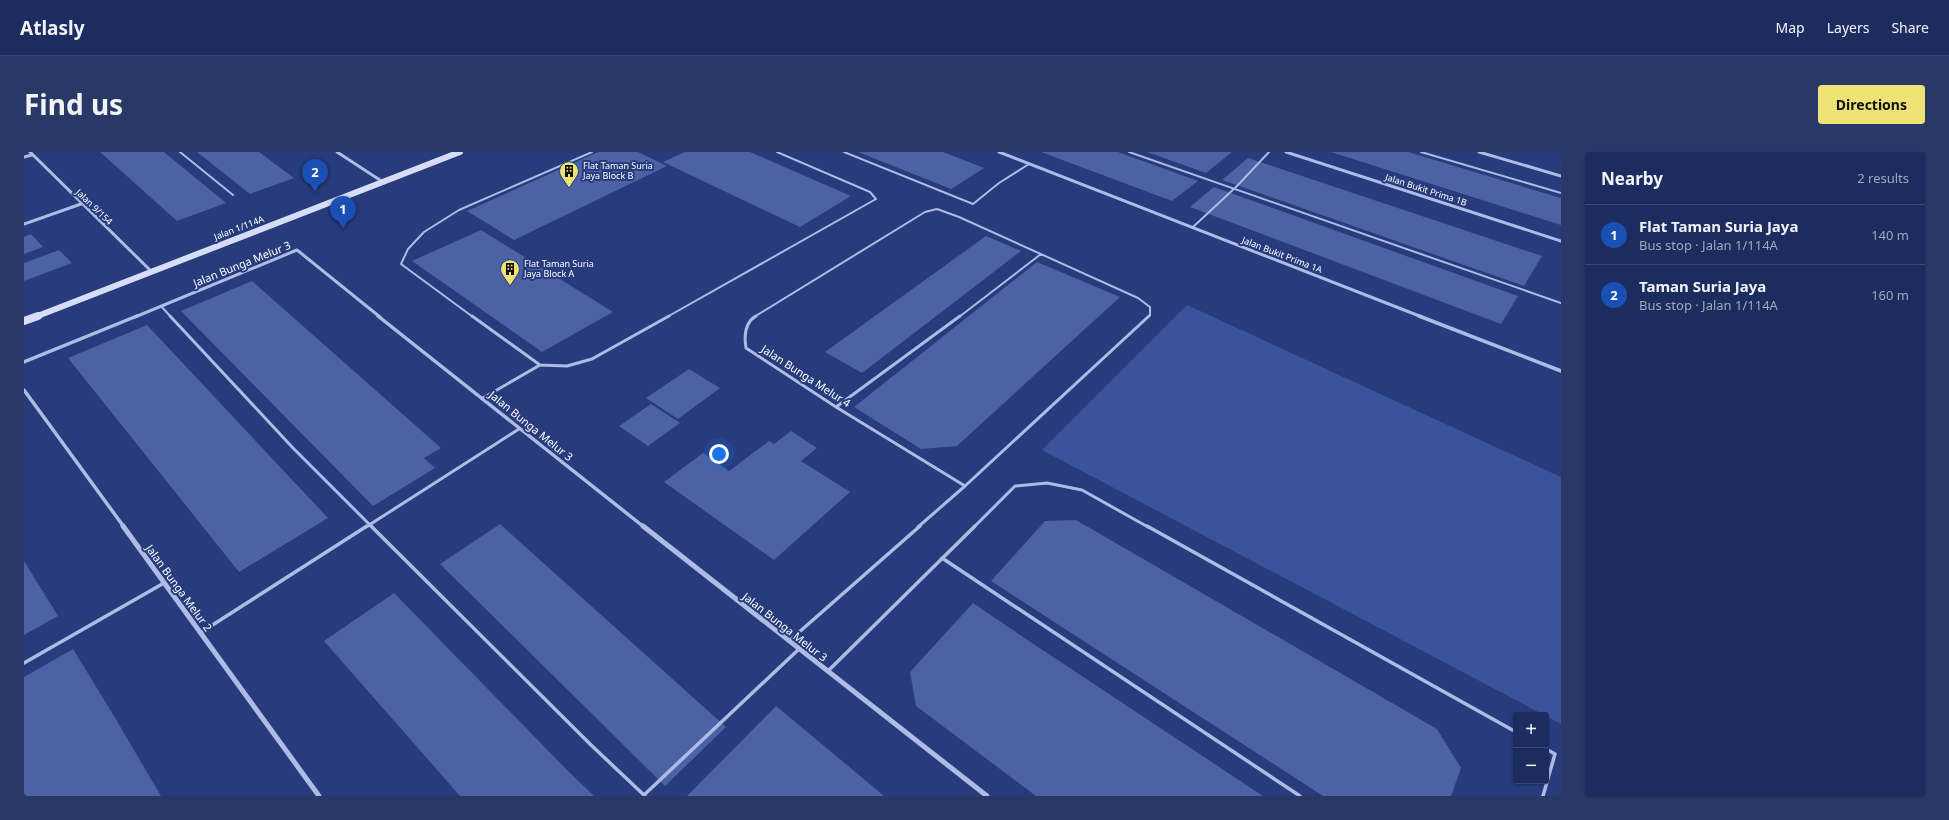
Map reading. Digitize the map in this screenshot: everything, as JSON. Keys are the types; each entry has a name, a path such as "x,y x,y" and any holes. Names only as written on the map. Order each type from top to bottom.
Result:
{"street":[{"path":"337,152 383,182"},
{"name":"Jalan 1/114A","path":"24,321 460,152"},
{"name":"Jalan Bukit Prima 1A","path":"999,152 1561,370"},
{"name":"Jalan Bukit Prima 1B","path":"1286,152 1561,241"},
{"path":"1479,152 1561,176"},
{"path":"24,157 31,153"},
{"name":"Jalan 9/154","path":"31,153 81,204 151,271"},
{"path":"24,224 81,204"},
{"name":"Jalan Bunga Melur 3","path":"24,362 297,250 483,398 519,429 987,796"},
{"name":"Jalan Bunga Melur 2","path":"24,390 319,796"}],"lane":[{"path":"180,152 233,195"},
{"path":"540,365 401,264 408,249 424,232 460,210 592,152"},
{"path":"483,398 540,365 567,366 592,359 876,199 870,192 777,152"},
{"path":"844,152 973,204 999,183 1029,164"},
{"path":"1129,152 1561,303"},
{"path":"1193,227 1234,189 1270,152"},
{"path":"1421,152 1561,193"},
{"name":"Jalan Bunga Melur 4","path":"965,486 836,407 746,348 744,333 752,318 925,212 937,209 959,216 1041,254"},
{"path":"789,641 965,486 1150,315 1150,307 1138,298 1041,254 952,322 836,407"},
{"path":"161,306 293,448 644,796 799,649"},
{"path":"200,632 519,429"},
{"path":"828,671 1015,486 1047,483 1082,490 1513,730"},
{"path":"942,558 1300,796"},
{"path":"24,663 164,582"},
{"path":"1549,751 1555,754 1549,775"},
{"path":"1543,796 1546,784"}],"shaded area":[{"path":"1187,305 1561,477 1561,724 1549,718 1549,712 1538,712 1042,450"}],"building":[{"path":"100,152 164,152 226,203 177,221"},
{"path":"197,152 259,152 294,178 250,194"},
{"name":"Flat Taman Suria Jaya Block B","path":"598,152 638,152 667,166 514,240 467,211"},
{"path":"685,152 750,152 851,196 800,227 663,162"},
{"path":"858,152 943,152 984,168 951,189"},
{"path":"1041,152 1118,152 1198,181 1172,201"},
{"path":"1147,152 1232,152 1206,173"},
{"path":"1331,152 1408,152 1561,198 1561,225"},
{"path":"1248,158 1542,256 1524,286 1222,180"},
{"path":"1214,187 1518,296 1501,324 1190,207"},
{"name":"Flat Taman Suria Jaya Block A","path":"481,230 613,312 542,352 412,261"},
{"path":"31,234 43,247 24,254 24,237"},
{"path":"986,236 1021,251 862,373 825,352"},
{"path":"59,250 72,263 24,281 24,263"},
{"path":"1037,262 1120,297 957,446 921,449 854,407"},
{"path":"252,281 441,448 424,458 435,468 373,506 181,311"},
{"path":"147,325 328,518 239,572 68,358"},
{"path":"689,369 720,388 678,419 646,398"},
{"path":"651,404 680,423 648,446 619,426"},
{"path":"791,431 817,448 801,461 850,492 774,560 664,482 703,453 729,471 769,441 774,444"},
{"path":"1076,520 1437,729 1461,768 1451,796 1323,796 991,581 1045,521"},
{"path":"500,524 726,727 665,786 440,564"},
{"path":"24,561 58,616 24,635"},
{"path":"394,593 594,796 460,796 324,641"},
{"path":"973,603 1263,796 1036,796 916,706 910,672"},
{"path":"73,649 161,796 24,796 24,677"},
{"path":"776,706 847,765 884,796 687,796"}],"place":[{"name":"Flat Taman Suria Jaya Block B","path":"569,188"},
{"name":"Taman Suria Jaya","path":"315,192"},
{"name":"Flat Taman Suria Jaya","path":"343,229"},
{"name":"Flat Taman Suria Jaya Block A","path":"510,286"}]}
